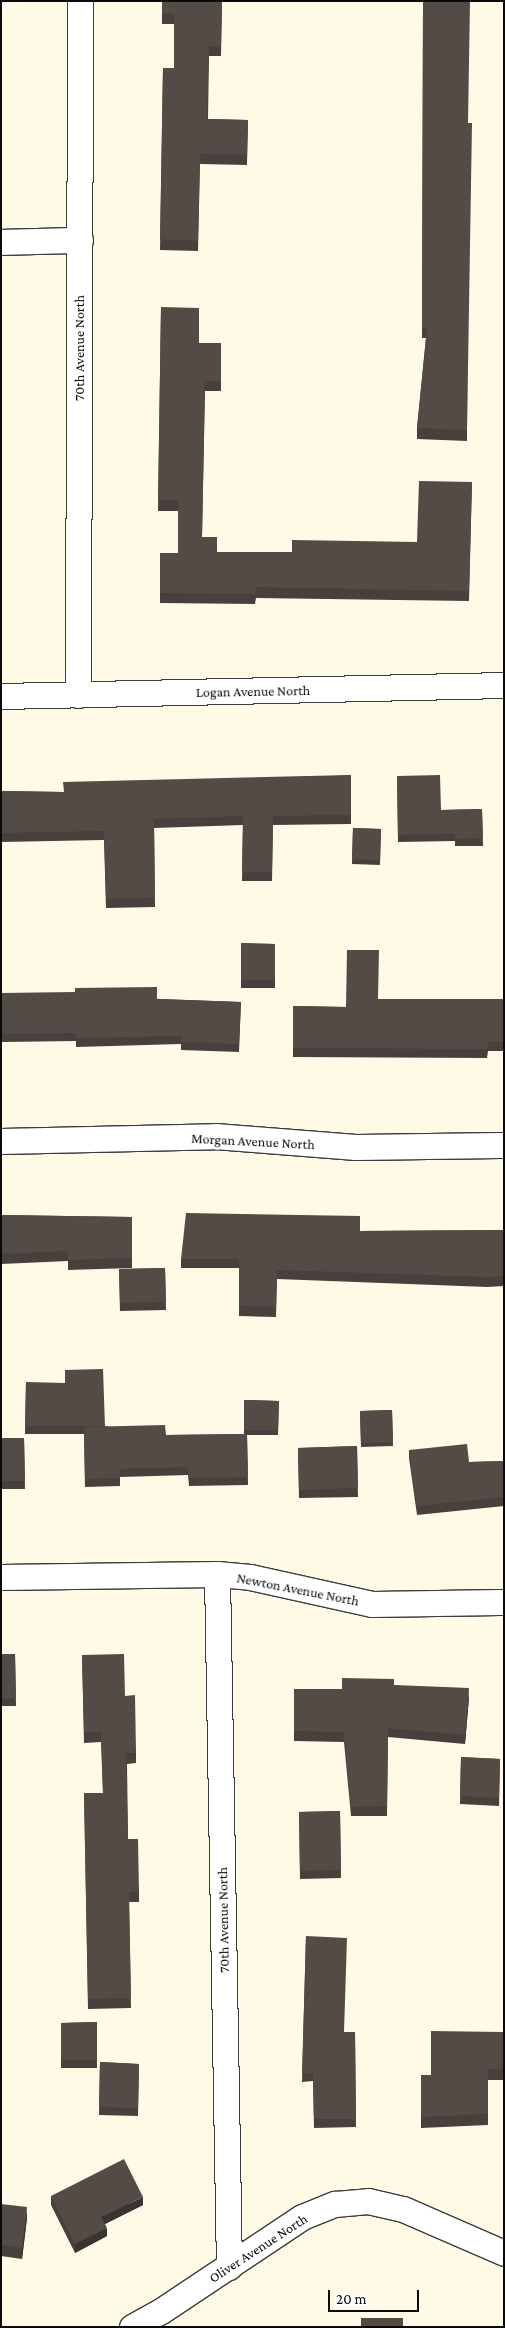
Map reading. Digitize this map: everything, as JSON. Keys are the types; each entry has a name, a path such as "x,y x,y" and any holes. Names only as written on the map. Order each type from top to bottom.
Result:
{"street":[{"name":"70th Avenue North","path":"78,695 80,1"},
{"path":"1,242 80,240"},
{"name":"Logan Avenue North","path":"1,696 504,685"},
{"name":"Morgan Avenue North","path":"1,1141 215,1136 356,1147 504,1145"},
{"name":"70th Avenue North","path":"217,1574 229,2267"},
{"name":"Newton Avenue North","path":"1,1577 217,1574 260,1579 372,1604 504,1602"},
{"name":"Oliver Avenue North","path":"132,2327 229,2267 302,2218 335,2204 368,2201 403,2209 504,2253"}],"building":[{"path":"162,1 222,1 221,46 209,46 207,119 248,120 247,155 200,154 198,241 160,239 163,68 174,68 174,14 162,14"},
{"path":"423,1 470,1 468,123 472,123 467,430 417,428 427,328 422,328"},
{"path":"161,307 199,308 199,343 221,343 221,381 205,381 202,537 217,537 217,552 292,552 292,540 417,542 419,481 472,482 469,591 256,587 255,594 160,593 160,553 178,553 178,500 158,500"},
{"path":"351,775 351,815 273,816 272,872 242,872 243,816 154,819 155,898 106,899 104,831 1,833 1,791 64,792 63,782"},
{"path":"440,775 441,810 482,809 483,838 455,839 455,834 398,835 397,776"},
{"path":"353,828 381,829 380,860 352,859"},
{"path":"241,943 275,944 275,980 241,980"},
{"path":"347,950 379,950 378,999 504,999 504,1042 488,1042 487,1049 293,1048 293,1006 346,1007"},
{"path":"157,987 157,999 241,1002 239,1044 181,1042 181,1036 76,1038 76,1033 1,1034 1,993 75,992 75,988"},
{"path":"186,1213 360,1216 360,1231 504,1230 504,1276 277,1270 276,1307 239,1306 239,1259 181,1259"},
{"path":"1,1215 132,1217 132,1258 68,1260 68,1251 1,1254"},
{"path":"165,1268 166,1302 120,1303 119,1269"},
{"path":"103,1369 105,1426 25,1426 26,1382 65,1383 65,1370"},
{"path":"244,1400 279,1401 278,1430 244,1430"},
{"path":"392,1410 393,1442 361,1443 360,1411"},
{"path":"165,1425 166,1435 247,1434 248,1477 189,1478 188,1467 119,1469 120,1478 85,1479 84,1427"},
{"path":"1,1438 24,1438 25,1481 1,1481"},
{"path":"467,1444 469,1462 504,1461 504,1497 417,1506 409,1450"},
{"path":"357,1446 358,1488 299,1490 298,1448"},
{"path":"1,1654 15,1654 16,1698 1,1698"},
{"path":"124,1654 125,1696 135,1695 136,1753 126,1753 128,1839 138,1839 139,1891 129,1892 131,1998 88,1999 84,1793 103,1793 101,1732 84,1732 82,1655"},
{"path":"342,1678 394,1679 394,1685 469,1688 465,1735 388,1728 387,1806 351,1807 344,1732 294,1731 294,1689 342,1689"},
{"path":"461,1757 500,1759 499,1798 460,1796"},
{"path":"340,1811 341,1870 300,1871 299,1812"},
{"path":"306,1936 347,1938 344,2032 355,2032 356,2119 314,2119 313,2073 302,2074"},
{"path":"97,2022 97,2060 61,2060 61,2023"},
{"path":"431,2031 504,2032 504,2069 488,2069 488,2114 421,2117 421,2075 431,2075"},
{"path":"100,2062 139,2064 138,2108 99,2107"},
{"path":"124,2159 143,2197 101,2217 107,2228 75,2244 51,2196"},
{"path":"1,2204 27,2207 22,2248 1,2245"},
{"path":"361,2318 403,2318 403,2327 361,2327"}]}
